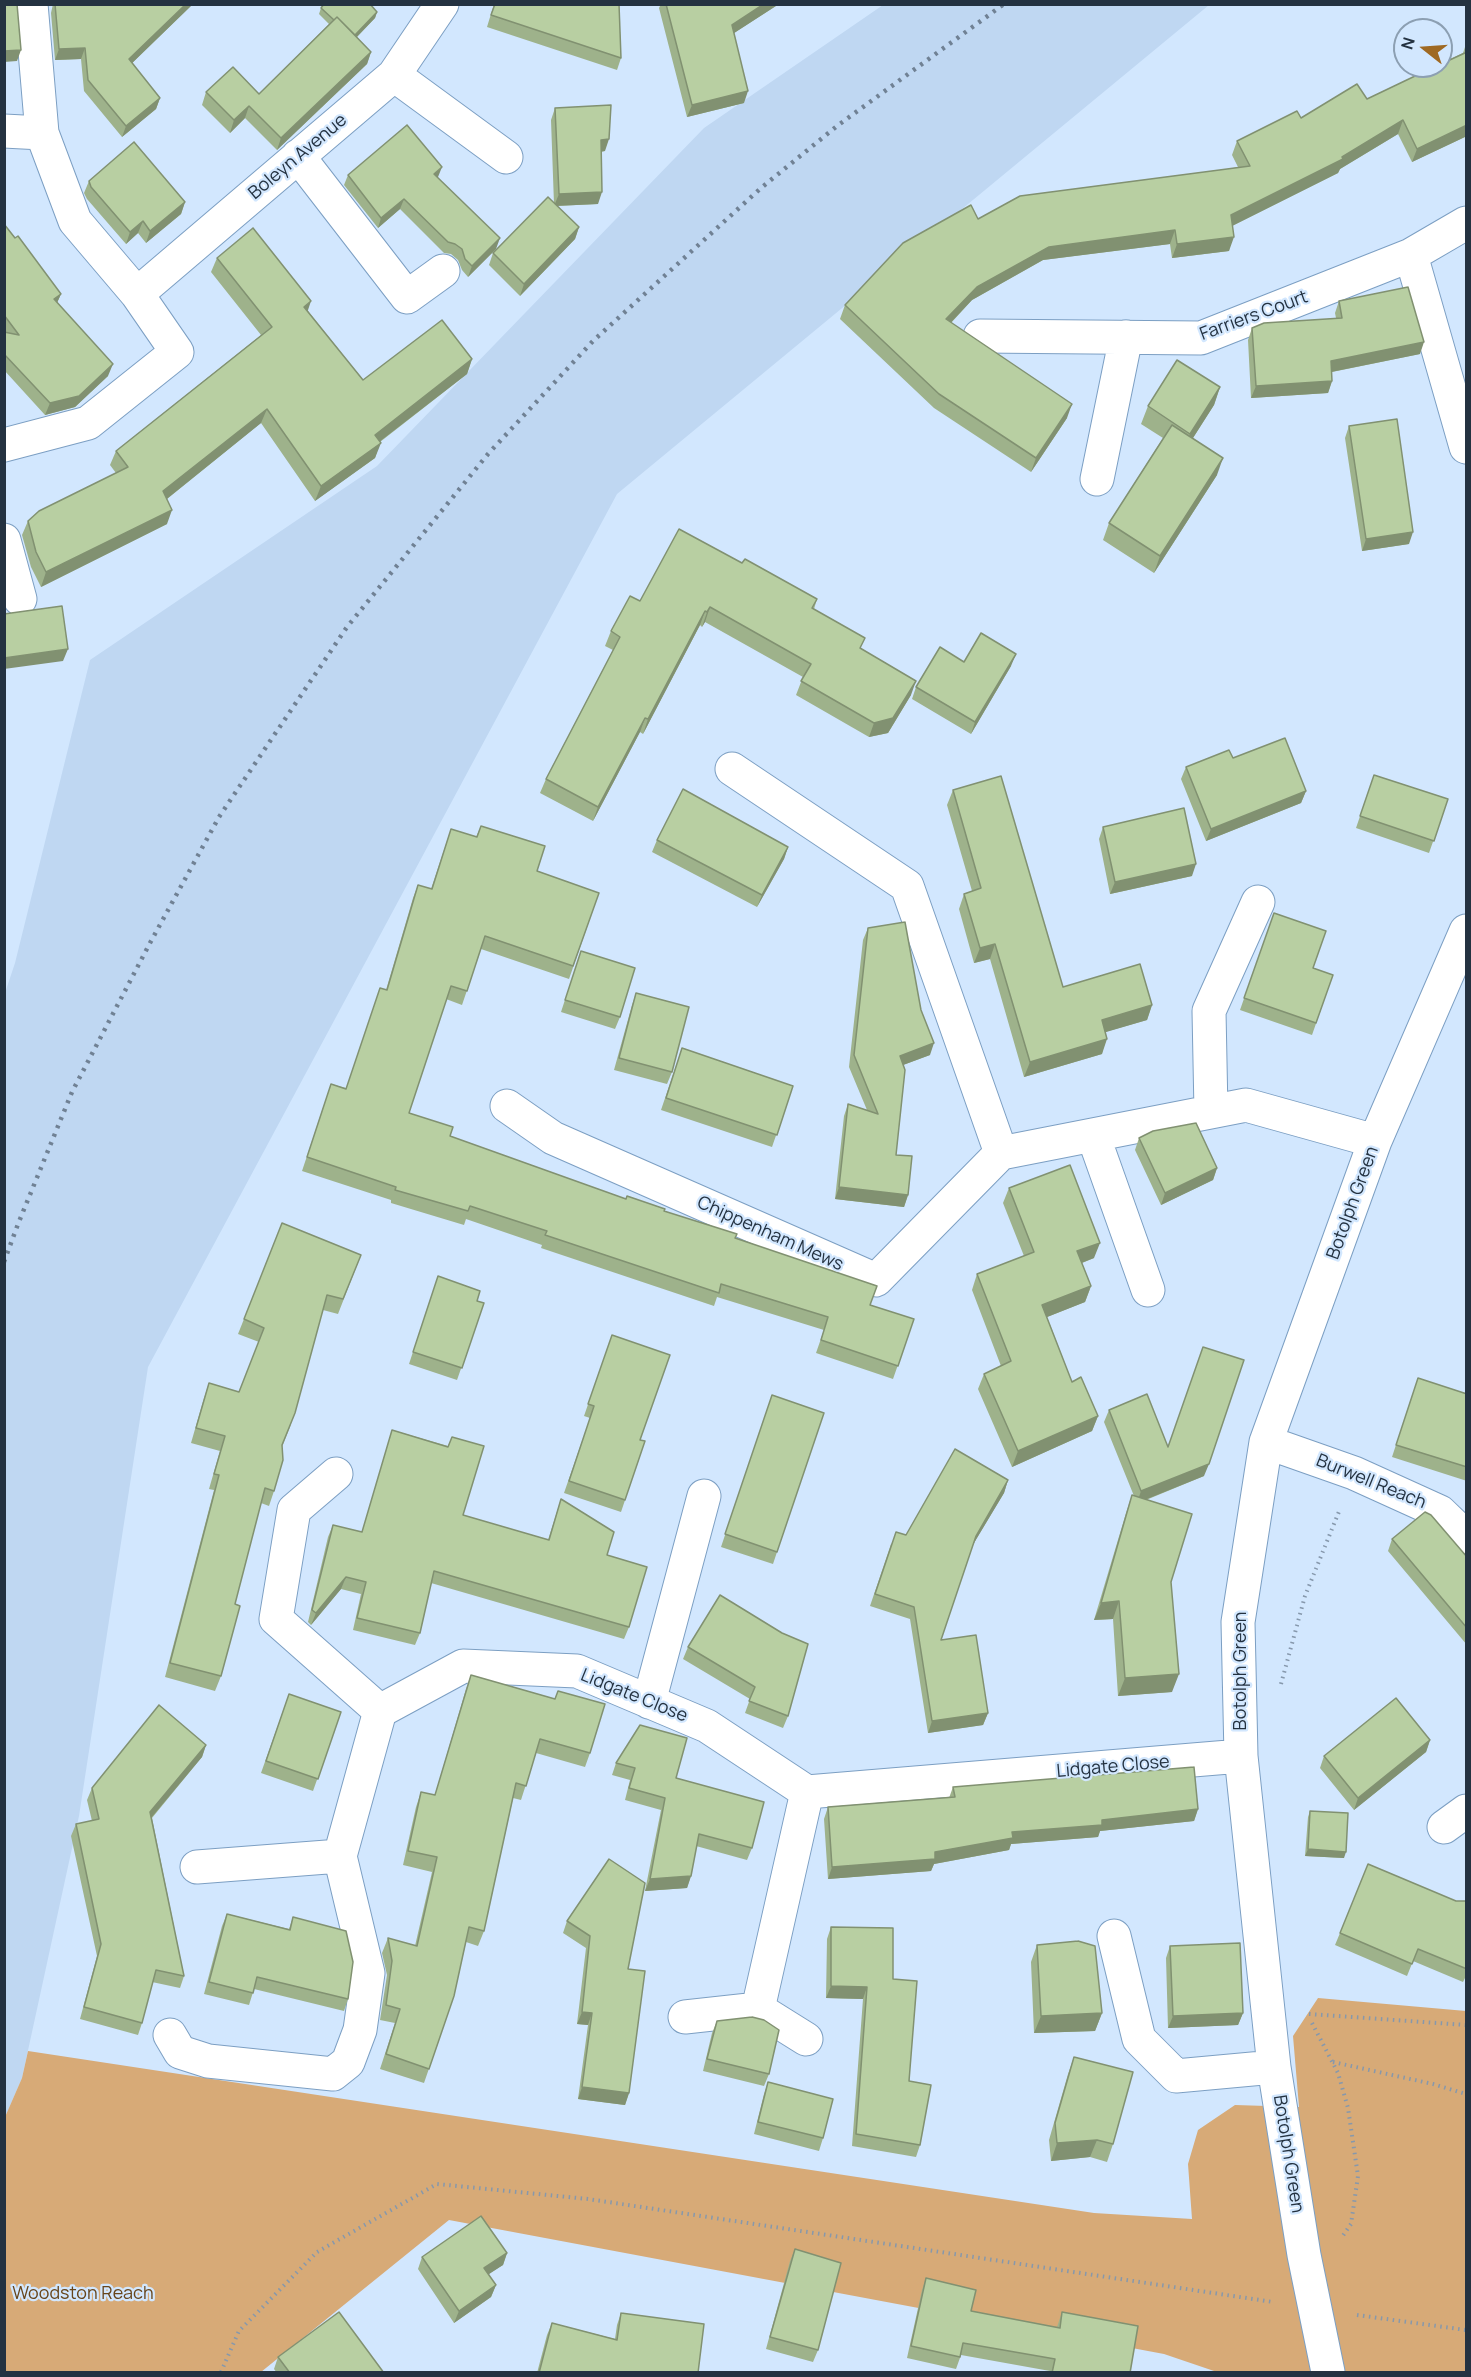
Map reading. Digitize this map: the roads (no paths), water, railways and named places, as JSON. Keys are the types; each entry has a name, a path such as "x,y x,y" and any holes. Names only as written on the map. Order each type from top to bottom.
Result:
{"street":[{"path":"4,446 88,423 177,352 137,294 75,221 42,133 31,4"},
{"name":"Boleyn Avenue","path":"137,294 394,75 442,4"},
{"path":"394,75 506,157"},
{"path":"4,131 42,133"},
{"path":"298,156 407,297 443,271"},
{"name":"Farriers Court","path":"981,336 1201,338 1411,255 1467,223"},
{"path":"1411,255 1467,447"},
{"path":"1097,479 1126,337"},
{"path":"4,540 20,599"},
{"path":"732,769 907,886 1001,1153 1246,1105 1375,1141"},
{"path":"1211,1112 1209,1011 1258,902"},
{"name":"Botolph Green","path":"1328,2373 1304,2255 1275,2067 1241,1756 1238,1622 1266,1442 1375,1141 1467,931"},
{"name":"Chippenham Mews","path":"507,1106 553,1138 876,1281 1001,1153"},
{"path":"1094,1135 1148,1290"},
{"name":"Burwell Reach","path":"1266,1442 1354,1473 1440,1512 1467,1537"},
{"path":"170,2035 180,2052 208,2061 333,2074 348,2062 360,2030 368,1973 340,1856 380,1711 276,1619 294,1510 336,1474"},
{"path":"649,1702 704,1496"},
{"name":"Lidgate Close","path":"380,1711 463,1666 577,1671 707,1726 807,1792 1241,1756"},
{"path":"758,2009 807,1792"},
{"path":"196,1867 340,1856"},
{"path":"1114,1936 1139,2039 1176,2076 1275,2067"},
{"path":"685,2017 758,2009 806,2038"}],"railway":[{"path":"4,1262 72,1092 150,943 219,817 347,627 488,454 593,341 761,188 837,126 1004,4"}],"park label":[{"name":"Woodston Reach","path":"83,2294"}]}
